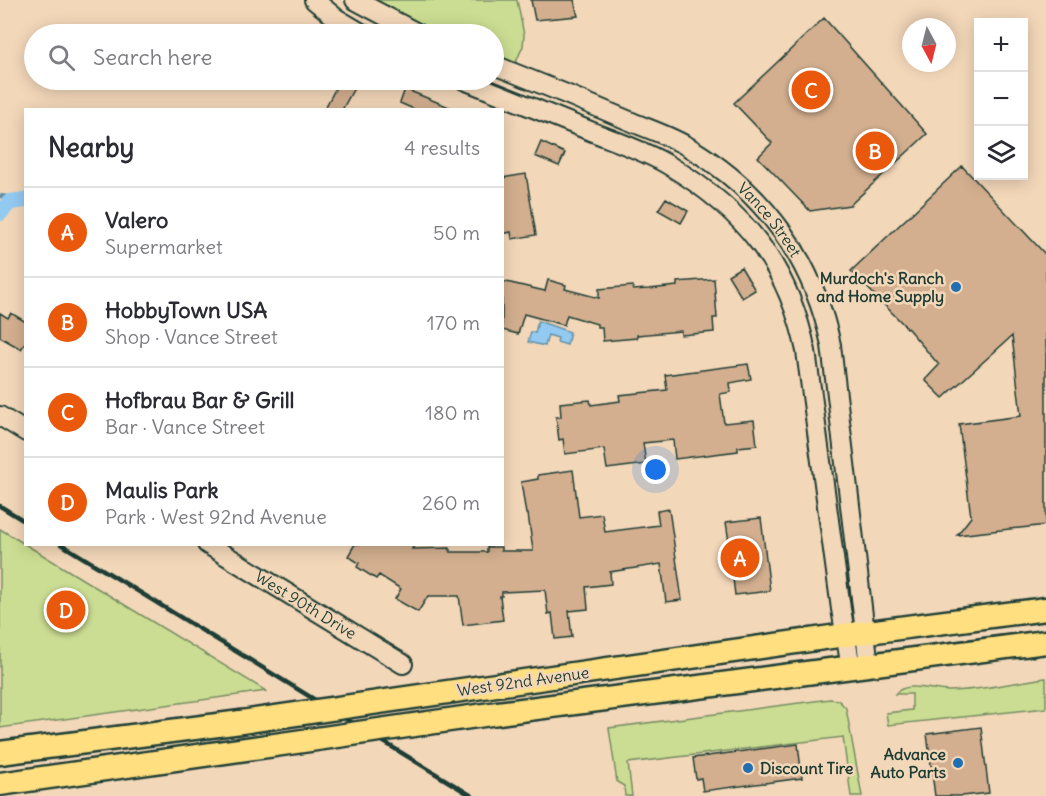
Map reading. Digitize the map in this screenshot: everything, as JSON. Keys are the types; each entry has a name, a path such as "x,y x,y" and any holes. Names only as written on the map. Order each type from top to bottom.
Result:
{"main road":[{"name":"West 92nd Avenue","path":"0,753 241,722 1046,609"},
{"name":"West 92nd Avenue","path":"0,784 498,713 1046,642"}],"street":[{"path":"314,0 346,24"},
{"path":"355,0 398,24"},
{"name":"Vance Street","path":"504,69 690,147 738,182 770,214 784,234 816,295 826,320 831,345 855,634"},
{"name":"Vance Street","path":"488,90 669,165 729,209 766,250 781,275 800,322 860,667"},
{"path":"0,416 24,431"},
{"name":"West 90th Drive","path":"210,546 403,664"}],"green space":[{"path":"368,0 517,0 524,35 523,46 515,64 504,60 504,24 413,24"},
{"path":"0,529 24,544 24,546 28,546 266,691 0,728"},
{"path":"1046,678 1046,708 888,725 886,713 912,710 912,694 895,694 906,688 961,691"},
{"path":"830,699 838,700 846,708 862,796 851,796 843,737 628,763 632,796 625,796 624,786 617,782 609,728"}],"water":[{"path":"538,321 570,332 567,345 557,342 558,338 548,335 545,346 528,342 531,332 535,333"}],"building":[{"path":"531,0 574,0 578,16 535,20"},
{"path":"824,18 927,134 850,205 810,211 758,157 772,143 734,103"},
{"path":"335,90 353,90 343,108 325,108"},
{"path":"405,90 407,90 452,108 411,108 400,103"},
{"path":"541,142 565,153 559,166 535,156"},
{"name":"Murdoch's Ranch and Home Supply","path":"962,166 1046,255 1046,525 957,535 971,517 959,424 1021,416 1012,336 943,398 925,380 939,365 909,330 851,271"},
{"path":"526,174 536,235 512,239 511,232 504,234 504,178"},
{"path":"666,198 688,211 681,223 658,210"},
{"path":"741,267 755,290 742,298 728,275"},
{"path":"714,279 717,318 713,318 714,332 681,335 681,331 603,341 602,327 597,327 597,324 567,315 564,325 524,314 518,334 504,330 504,281 545,291 548,280 566,285 565,289 599,298 599,289 633,286 633,290 649,289 677,286 677,282"},
{"path":"0,313 8,318 11,313 24,321 24,345 21,349 0,337"},
{"path":"748,364 751,379 730,383 731,392 720,394 724,423 754,420 757,445 738,447 738,451 675,459 673,440 643,443 646,464 607,469 604,449 565,454 563,439 559,440 556,417 561,417 560,403 590,400 591,405 620,401 619,395 667,390 665,375"},
{"path":"573,470 579,517 602,514 605,532 659,525 657,511 669,509 682,600 666,602 661,564 610,572 611,584 586,587 588,609 569,611 572,637 555,639 552,613 548,614 545,590 502,592 500,596 503,620 463,625 459,596 428,596 418,612 395,599 401,589 379,575 376,579 357,567 359,563 348,556 354,546 450,548 450,552 487,552 487,547 501,547 501,551 533,551 521,482 538,479 538,475"},
{"path":"761,518 770,591 735,595 732,570 725,570 722,549 730,548 726,522"},
{"name":"Advance Auto Parts","path":"981,727 989,793 935,796 927,734"},
{"name":"Discount Tire","path":"798,744 802,778 703,791 701,778 696,779 693,758"}],"waterway":[{"path":"0,196 8,197"},
{"path":"0,213 10,202 24,200"}],"railway":[{"path":"0,506 24,521"},
{"path":"64,546 472,796"}],"place":[{"name":"Hofbrau Bar & Grill","path":"811,90"},
{"name":"HobbyTown USA","path":"875,151"},
{"name":"Murdoch's Ranch and Home Supply","path":"956,287"},
{"name":"Valero","path":"740,558"},
{"name":"Maulis Park","path":"66,610"},
{"name":"Advance Auto Parts","path":"958,763"},
{"name":"Discount Tire","path":"748,768"}]}
